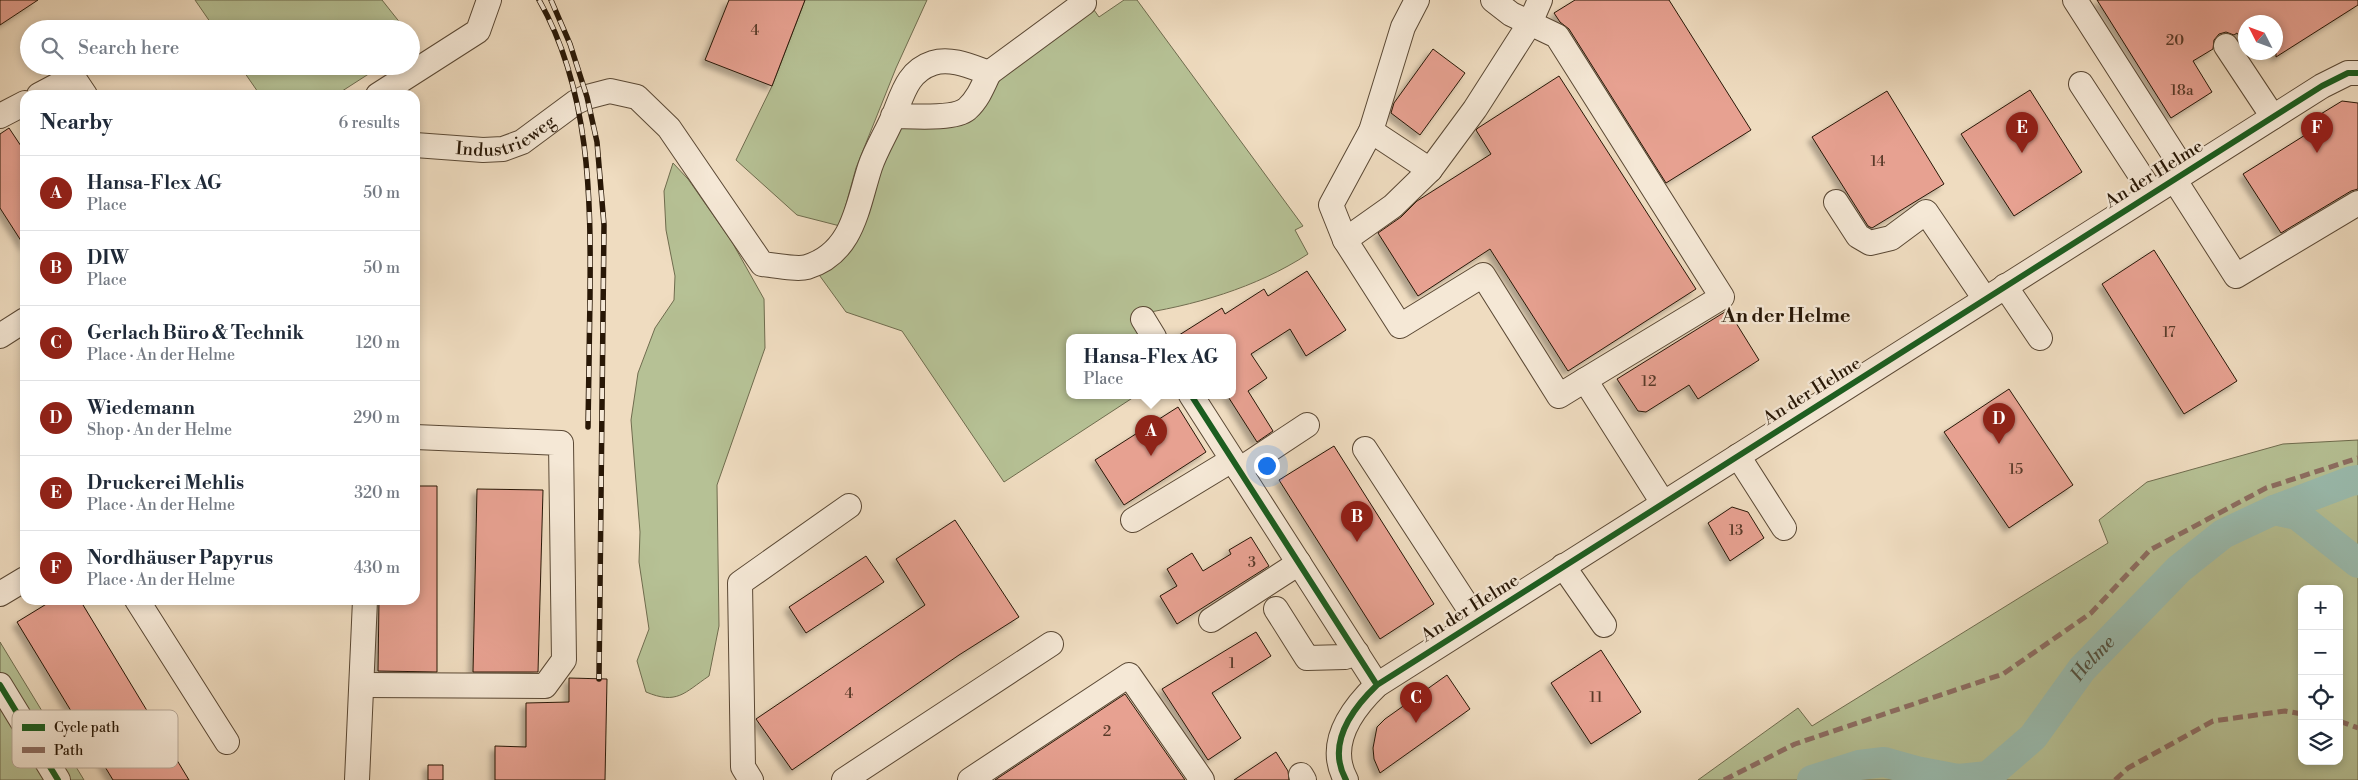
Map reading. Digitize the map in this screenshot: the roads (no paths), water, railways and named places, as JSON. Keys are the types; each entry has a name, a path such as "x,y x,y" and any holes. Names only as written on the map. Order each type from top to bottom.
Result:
{"street":[{"path":"420,68 478,31 489,0"},
{"path":"1417,0 1403,27 1371,131 1331,205 1345,240 1400,326 1483,274 1559,396 1722,297 1557,36 1511,14 1493,0"},
{"path":"1345,240 1393,206 1430,170 1475,109 1530,23 1540,0"},
{"path":"2075,0 2180,176 2236,276 2358,203"},
{"path":"989,73 955,62 934,62 918,71 906,83 894,116 946,116 966,110 981,92 989,73 1084,3"},
{"path":"2226,46 2272,117"},
{"name":"An der Helme","path":"1346,780 1342,772 1339,746 1346,724 1358,704 1377,685 2272,117 2322,86 2348,73 2358,73"},
{"path":"386,90 409,75"},
{"path":"48,90 73,77 82,90"},
{"path":"2081,84 2152,193"},
{"name":"Industrieweg","path":"420,145 483,150 503,149 522,142 576,102 587,97 610,91 637,97 669,128 762,264 805,268 833,255 846,238 858,214 871,166 894,116"},
{"path":"0,116 20,106"},
{"path":"1371,131 1430,170"},
{"path":"1836,202 1858,236 1870,243 1891,238 1926,212 1986,299"},
{"path":"2005,286 2040,338"},
{"path":"0,336 20,323"},
{"path":"1585,380 1663,503"},
{"path":"1194,399 1377,685"},
{"path":"1133,520 1307,425"},
{"path":"362,685 545,686 564,660 561,443 420,437"},
{"path":"1365,449 1477,622"},
{"path":"1738,456 1784,528"},
{"path":"752,780 742,767 740,583 849,506"},
{"path":"1211,620 1299,563"},
{"path":"1564,566 1604,625"},
{"path":"0,594 20,581"},
{"path":"140,605 227,742"},
{"path":"356,780 365,605"},
{"path":"1276,609 1307,658 1345,657 1357,653"},
{"path":"844,780 1051,644"},
{"path":"970,780 1129,675 1202,780"},
{"path":"0,684 16,710"},
{"path":"51,768 58,780"}],"waterway":[{"path":"2274,510 2358,480"},
{"name":"Helme","path":"1812,780 1859,765 1884,762 1916,771 1958,779 1988,776 2033,737 2082,669 2179,569 2223,534 2274,510 2297,515 2358,563"}],"railway":[{"path":"539,0 556,34 569,70 578,107 584,145 590,221 588,427"},
{"path":"551,0 570,44 587,97 597,142 604,225 599,679"}],"place":[{"name":"Druckerei Mehlis","path":"2022,153"},
{"name":"Nordhäuser Papyrus","path":"2317,153"},
{"name":"Wiedemann","path":"1999,444"},
{"name":"Hansa-Flex AG","path":"1151,456"},
{"name":"DIW","path":"1357,542"},
{"name":"Gerlach Büro & Technik","path":"1416,723"}],"district":[{"name":"An der Helme","path":"1786,316"}]}
